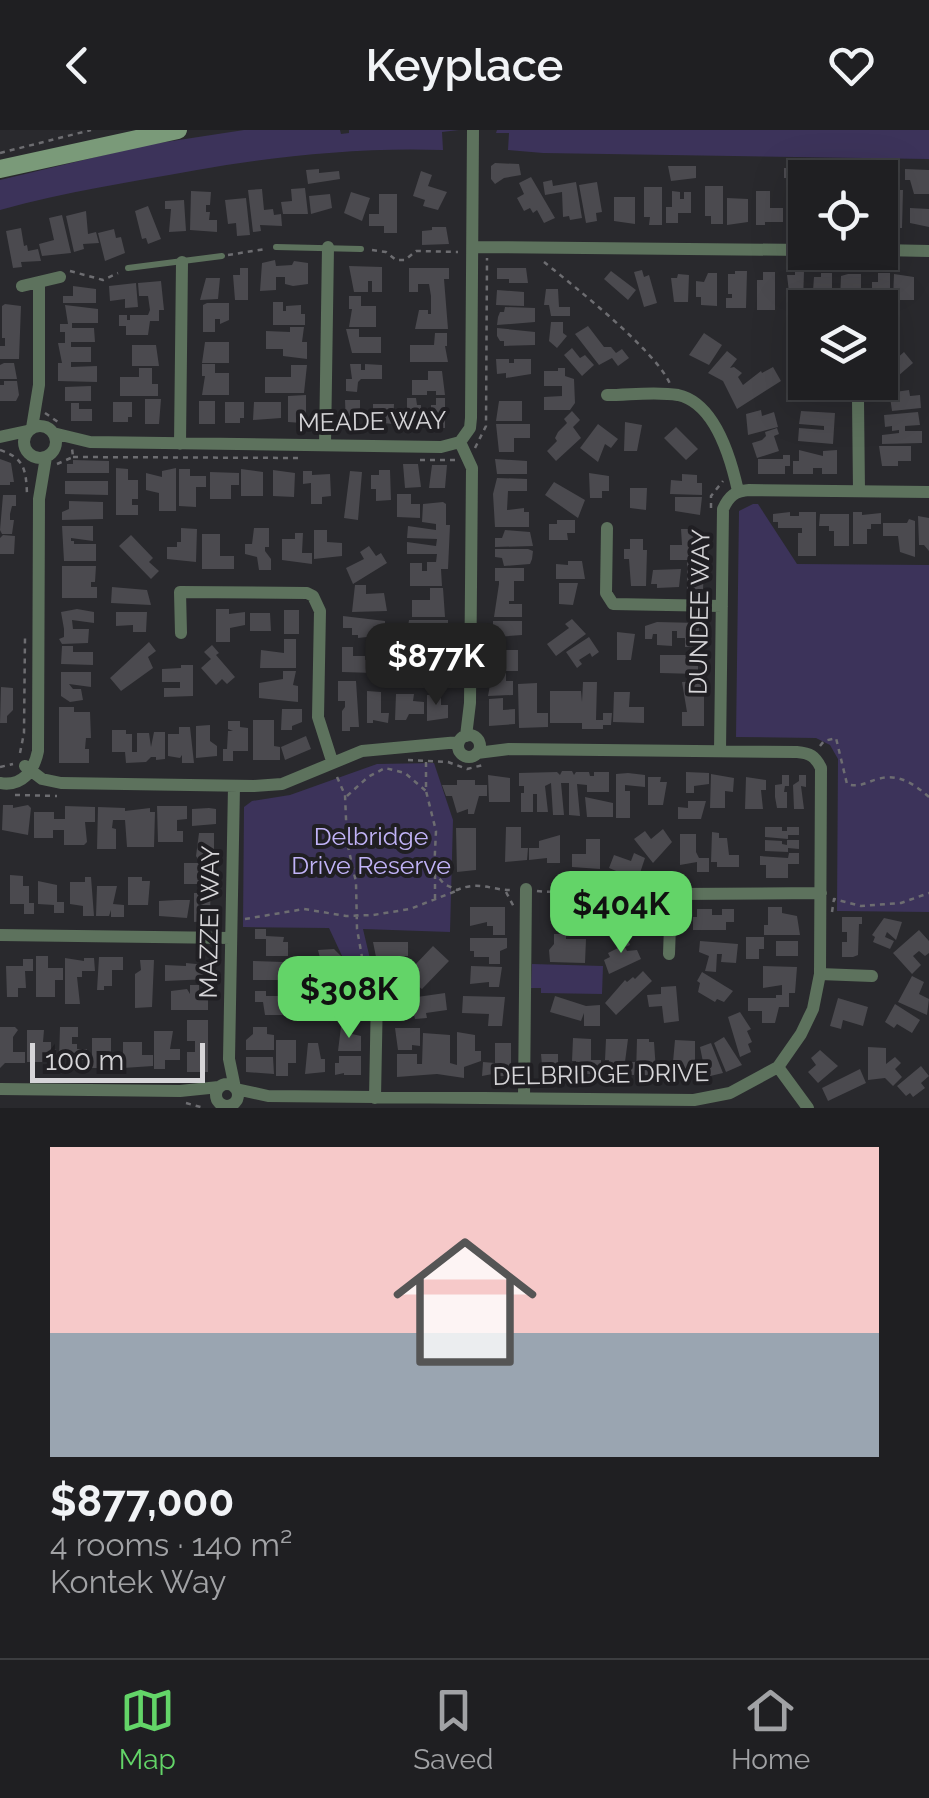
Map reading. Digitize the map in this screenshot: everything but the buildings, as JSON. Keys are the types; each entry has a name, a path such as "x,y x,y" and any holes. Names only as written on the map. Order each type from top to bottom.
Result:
{"street":[{"path":"0,168 178,130"},
{"name":"MEADE WAY","path":"39,454 90,442 441,447 460,442 472,418 473,130"},
{"path":"474,246 788,250"},
{"path":"326,445 328,247"},
{"path":"898,250 929,251"},
{"path":"180,444 182,262"},
{"path":"22,286 60,277"},
{"path":"39,282 39,386 30,430 24,440 39,454"},
{"path":"0,782 28,768 36,740 33,502 39,454 56,443 39,386"},
{"path":"607,395 680,396 701,410 714,425 736,484 929,492"},
{"path":"858,400 859,492"},
{"name":"MEADE WAY","path":"0,438 30,430 50,430 90,442"},
{"path":"0,438 39,454"},
{"path":"460,442 472,468 472,748"},
{"name":"DUNDEE WAY","path":"720,751 724,509 736,484"},
{"path":"607,528 606,593 613,604 722,606"},
{"path":"181,633 180,592 313,596 320,611 318,718 332,761"},
{"path":"28,768 42,779 61,783 234,786 282,784 332,761 388,747 426,754 472,748 797,752 813,756"},
{"name":"DELBRIDGE DRIVE","path":"0,1089 376,1098 694,1100 730,1093 778,1067 813,1009 820,974 821,768 813,756"},
{"name":"MAZZEI WAY","path":"227,1092 234,786"},
{"path":"524,1098 526,889"},
{"path":"669,954 671,896 821,893"},
{"path":"0,936 230,938"},
{"path":"820,974 872,976"},
{"path":"376,1098 377,993"},
{"path":"778,1067 808,1108"}],"lane":[{"path":"276,247 361,249"},
{"path":"128,268 222,256"}],"path":[{"path":"0,152 91,130"},
{"path":"222,256 276,247"},
{"path":"538,248 544,262 584,294 657,364 670,380 672,396"},
{"path":"361,249 386,252 396,260 405,260 416,251 460,252"},
{"path":"60,277 73,270 103,280 128,268"},
{"path":"0,450 21,460 33,502"},
{"path":"74,457 307,458"},
{"path":"412,460 460,460"},
{"path":"710,520 710,496 722,481 736,484"},
{"path":"0,767 14,763 23,742 26,621"},
{"path":"813,756 824,740 836,738 847,784 858,787 882,777 910,781 929,798"},
{"path":"408,760 426,754 467,769 472,748"},
{"path":"426,754 426,791 436,831 435,900"},
{"path":"332,761 345,797 346,842 356,882 366,978"},
{"path":"345,797 385,768 405,773 426,791"},
{"path":"434,872 444,884 458,890"},
{"path":"244,919 304,908 358,916 392,912 435,900 471,884 499,890 562,893 591,889 640,898 671,896"},
{"path":"820,911 834,912 834,900 862,906 902,902 929,894"}],"green space":[{"path":"244,130 340,130 341,134 349,130 459,130 442,132 443,150 350,151 258,161 98,188 0,210 0,180 146,145"},
{"path":"929,130 929,159 543,153 508,150 509,133 496,133"},
{"path":"758,504 797,564 929,565 929,912 837,911 838,759 830,745 816,738 736,737 739,511"},
{"name":"Delbridge Drive Reserve","path":"434,763 453,820 450,932 363,929 375,980 367,987 364,1003 329,928 243,927 244,807 252,801 290,795 377,764"},
{"path":"532,964 603,966 602,994 541,993 541,988 531,988"}]}
